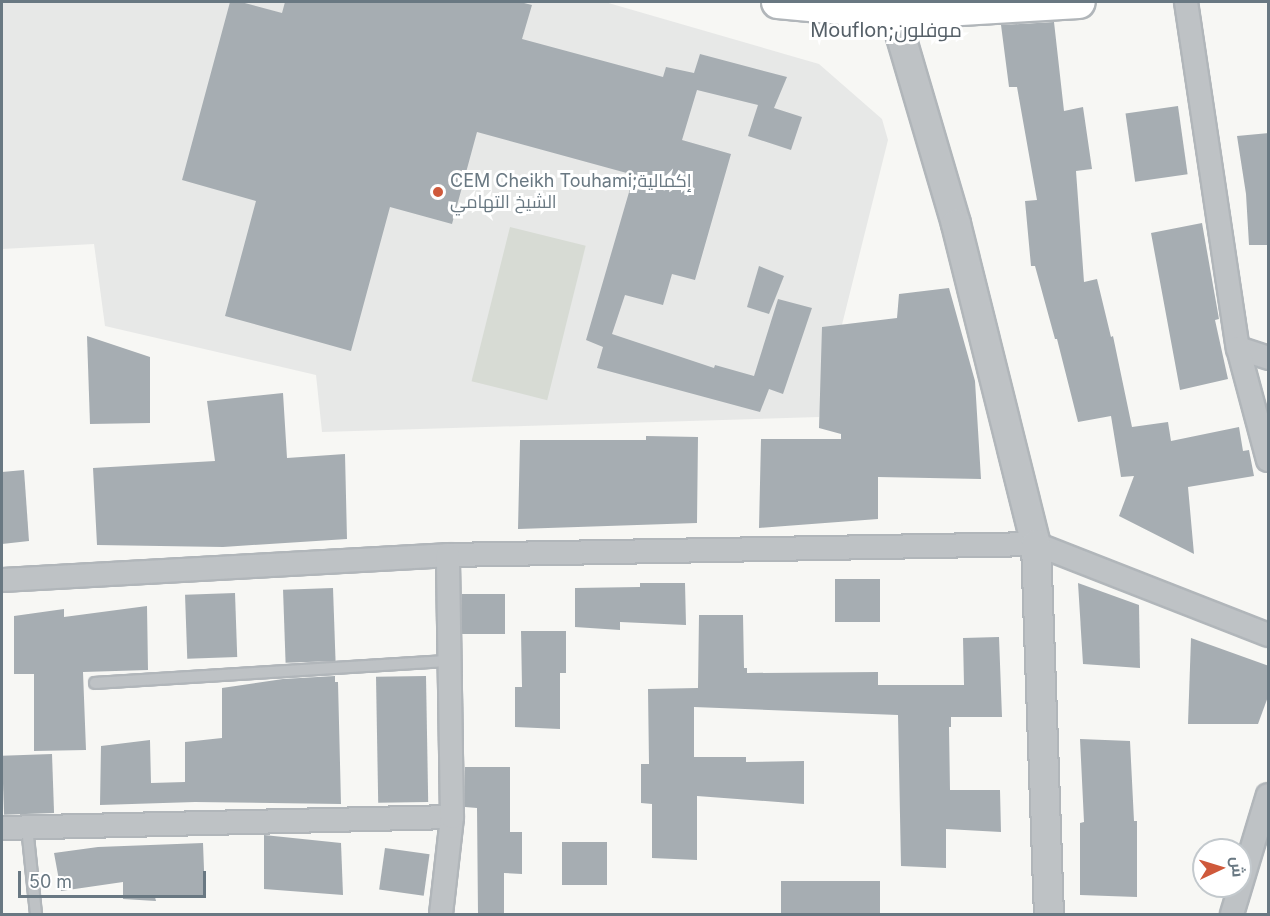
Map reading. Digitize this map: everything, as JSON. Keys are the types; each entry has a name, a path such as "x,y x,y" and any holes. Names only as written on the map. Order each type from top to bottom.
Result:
{"main road":[{"path":"778,2 895,8 1079,2"}],"street":[{"path":"1186,2 1238,348 1269,460"},
{"path":"895,8 956,224 1036,544 1049,915"},
{"path":"1238,348 1269,358"},
{"path":"2,580 448,555 1036,544 1269,635"},
{"path":"441,915 452,817 448,555"},
{"path":"1232,915 1269,795"},
{"path":"2,828 452,817"}],"lane":[{"path":"95,683 449,661"},
{"path":"27,827 36,915"}],"shaded area":[{"name":"CEM Cheikh Touhami;إكمالية الشيخ التهامي","path":"2,2 605,2 819,64 882,119 888,140 819,417 322,432 316,375 105,326 94,244 2,249"},
{"path":"510,227 586,246 547,400 472,381"}],"building":[{"path":"230,2 241,2 282,13 285,2 520,2 532,5 522,39 663,77 666,67 694,73 700,54 787,77 774,108 802,117 791,150 748,136 758,105 697,90 682,140 731,154 695,280 672,274 663,305 625,295 612,334 714,368 715,365 754,376 778,299 812,308 783,394 769,389 760,412 597,368 603,347 586,340 634,175 477,132 452,224 390,207 351,351 225,316 256,201 182,180"},
{"path":"1054,22 1064,111 1083,107 1092,169 1076,171 1084,282 1097,279 1111,337 1113,336 1132,427 1168,422 1171,441 1239,427 1243,451 1249,450 1254,476 1188,487 1194,554 1119,516 1134,476 1121,477 1111,416 1078,422 1057,339 1055,339 1035,266 1031,266 1025,201 1037,200 1017,87 1009,87 1001,25"},
{"path":"1178,106 1188,174 1135,182 1126,113"},
{"path":"1269,133 1269,245 1249,245 1246,194 1237,136"},
{"path":"1202,223 1219,319 1215,320 1228,379 1180,390 1151,233"},
{"path":"759,266 784,276 769,314 747,307"},
{"path":"949,288 975,381 981,479 878,477 878,519 759,528 761,439 841,439 841,434 819,428 822,327 897,318 899,294"},
{"path":"87,336 150,357 150,423 90,424"},
{"path":"283,393 287,458 345,454 347,539 223,547 97,545 93,468 215,461 207,401"},
{"path":"646,436 698,437 697,523 518,529 520,440 646,440"},
{"path":"24,470 29,541 2,544 2,472"},
{"path":"835,579 880,579 880,622 835,622"},
{"path":"640,583 685,583 686,625 620,622 620,630 575,627 575,588 640,587"},
{"path":"1078,583 1139,605 1140,668 1083,664"},
{"path":"333,588 336,661 286,663 283,590"},
{"path":"235,593 237,657 187,659 185,595"},
{"path":"462,594 505,594 505,634 462,634"},
{"path":"147,606 148,670 83,672 86,750 34,751 34,674 14,674 14,616 64,609 64,617"},
{"path":"699,615 743,615 744,668 747,668 747,673 878,672 878,685 964,685 963,638 999,637 1002,717 951,717 951,727 949,727 950,790 1000,790 1001,832 946,829 946,868 901,866 898,715 694,707 694,757 746,757 746,762 804,761 804,804 697,796 697,860 652,858 652,804 641,803 641,764 649,764 648,689 698,688"},
{"path":"521,631 566,631 566,673 560,673 560,729 515,727 515,687 522,687"},
{"path":"1191,638 1269,666 1269,694 1258,724 1188,724"},
{"path":"335,676 335,682 338,682 341,804 195,802 100,805 101,746 150,740 151,783 185,782 185,742 222,738 222,688 283,679"},
{"path":"426,676 428,802 378,803 376,677"},
{"path":"1080,739 1130,741 1134,821 1137,821 1137,897 1080,895 1080,823 1084,822"},
{"path":"52,754 54,813 4,815 2,756"},
{"path":"465,767 510,767 510,832 522,832 522,874 504,873 504,915 478,915 477,808 465,807"},
{"path":"264,835 341,843 343,895 264,889"},
{"path":"562,842 607,842 607,885 562,885"},
{"path":"203,843 205,896 155,897 156,901 123,899 123,882 61,891 54,853 98,847"},
{"path":"385,848 430,854 424,896 379,890"},
{"path":"781,881 880,881 880,914 781,914"}],"place":[{"name":"CEM Cheikh Touhami;إكمالية الشيخ التهامي","path":"438,192"}],"district":[{"name":"Mouflon;موفلون","path":"886,30"}]}
